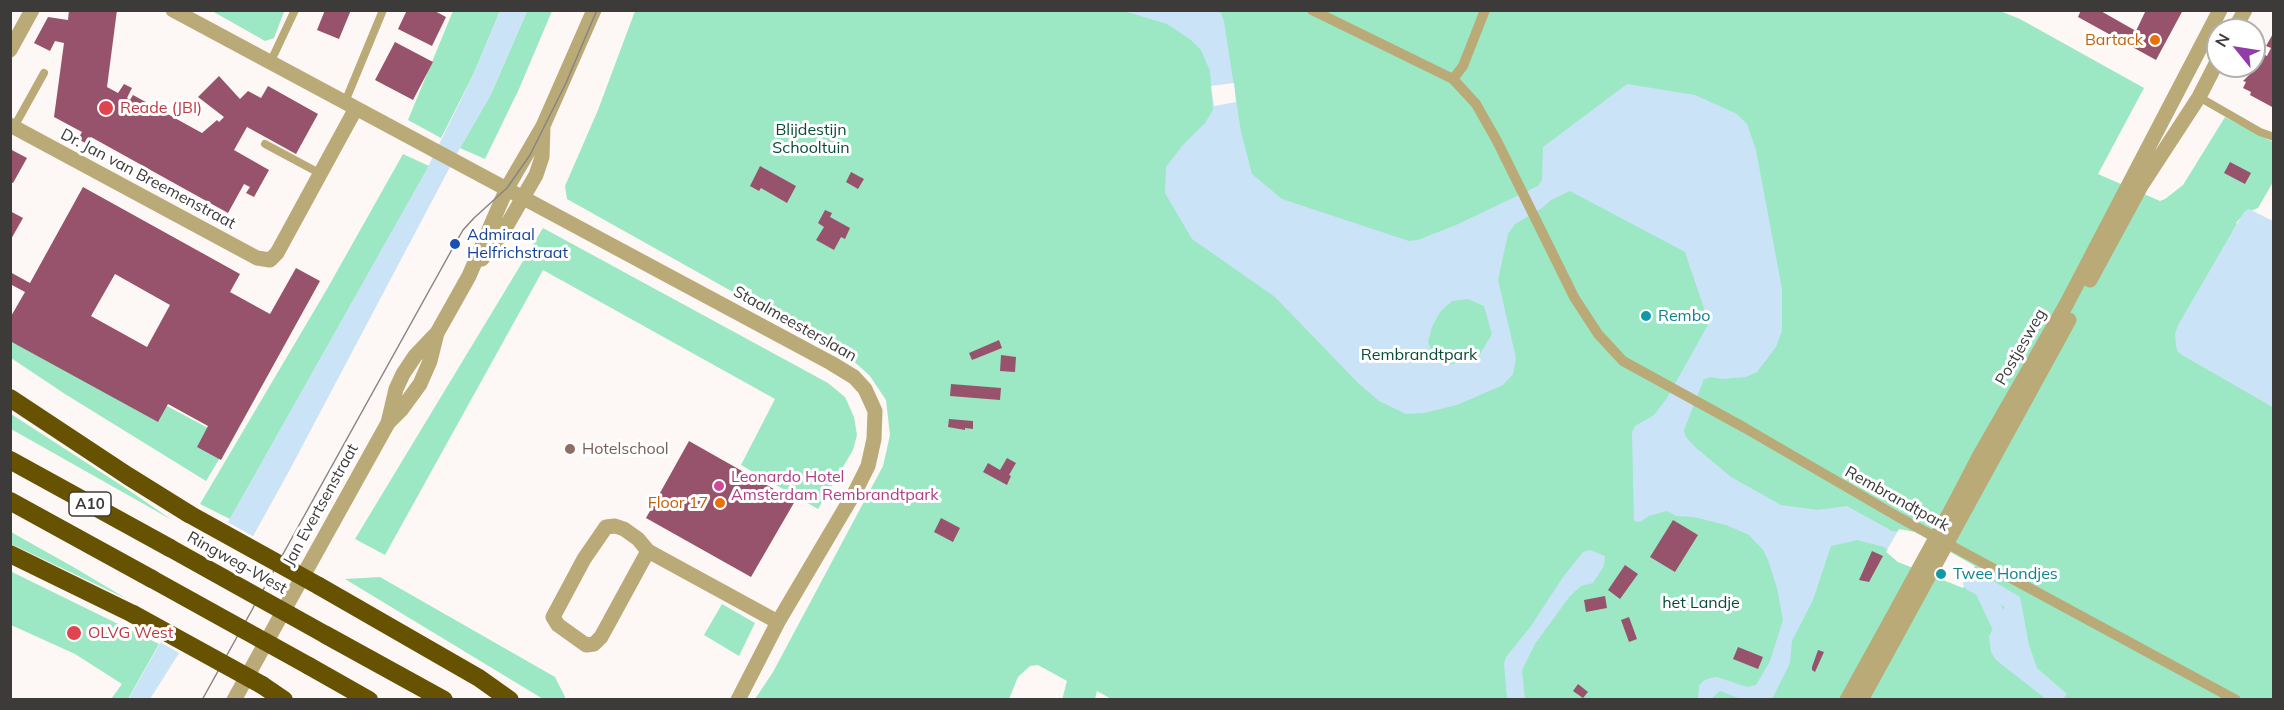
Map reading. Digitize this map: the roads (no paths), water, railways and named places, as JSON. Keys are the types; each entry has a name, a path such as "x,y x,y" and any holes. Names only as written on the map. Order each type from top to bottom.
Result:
{"highway":[{"name":"A10","path":"10,398 189,514 345,600 479,678 510,699"},
{"name":"Ringweg-West","path":"10,460 444,699"},
{"name":"A10","path":"10,501 369,699"},
{"path":"10,554 133,614 284,699"}],"street":[{"path":"10,50 32,10"},
{"path":"173,10 350,107 507,188"},
{"name":"Jan Evertsenstraat","path":"234,699 388,423 396,389 403,374 415,356 437,333 469,276 507,188 543,126 594,10"},
{"path":"1312,10 1453,79 1462,66 1485,10"},
{"name":"Postjesweg","path":"1961,504 1980,454 2066,305 2220,10"},
{"name":"Postjesweg","path":"1847,699 1889,635 1961,504 1993,461 2140,186 2199,97 2209,78"},
{"name":"Rembrandtpark","path":"1453,79 1476,104 1537,220 1574,297 1598,334 1623,361 1701,403 1890,513 2120,639 2236,699"},
{"path":"321,174 350,107"},
{"name":"Dr. Jan van Breemenstraat","path":"12,126 257,258 270,260 277,253 321,174"},
{"name":"Jan Evertsenstraat","path":"469,276 502,232 524,197 542,158 543,126"},
{"name":"Staalmeesterslaan","path":"507,188 831,363 854,377 865,389 875,411 874,439 868,466 778,622 738,699"},
{"path":"648,552 601,637 594,644 586,645 558,625 553,617 584,559 606,527 615,526 624,529 638,539 648,552 778,622"},
{"name":"Postjesweg","path":"1861,699 1889,635"}],"lane":[{"path":"270,64 295,10"},
{"path":"350,107 383,10"},
{"path":"12,126 44,73"},
{"path":"2199,97 2260,132 2274,137"},
{"path":"265,144 321,174"}],"water":[{"path":"1216,10 1221,13 1241,132 1252,174 1282,199 1409,241 1418,240 1456,225 1538,186 1542,180 1543,147 1627,84 1695,95 1737,114 1747,124 1756,150 1782,289 1782,331 1776,347 1757,372 1746,377 1722,379 1710,377 1698,382 1679,416 1686,437 1731,477 1781,505 1818,510 1847,506 1892,531 1914,534 2020,597 2029,645 2037,668 2067,694 2063,699 2046,699 1996,660 1991,652 1989,636 2005,607 1965,586 1899,560 1884,547 1857,540 1831,546 1813,600 1792,641 1790,663 1772,699 1741,699 1720,691 1711,699 1698,699 1699,686 1710,678 1717,677 1747,687 1756,685 1770,661 1783,620 1777,588 1768,560 1763,550 1749,535 1726,525 1694,517 1676,516 1667,511 1649,516 1640,522 1634,521 1632,432 1635,426 1654,415 1667,398 1709,323 1685,252 1570,191 1551,200 1515,224 1508,234 1498,280 1516,358 1513,374 1503,385 1457,405 1424,413 1406,414 1379,401 1358,383 1275,297 1192,239 1165,193 1166,167 1182,146 1205,123 1213,110 1210,71 1201,50 1191,40 1167,24 1124,11","holes":["1468,299 1484,306 1492,334 1480,354 1448,365 1433,355 1428,342 1432,327 1440,312 1452,301"]},
{"path":"500,11 527,11 491,94 460,148 288,473 252,538 150,699 128,700 427,169 474,73"},
{"path":"2249,209 2273,221 2273,407 2182,355 2176,346 2175,334 2178,325 2244,212"},
{"path":"1590,550 1605,556 1604,566 1593,583 1581,586 1570,596 1535,644 1522,670 1525,699 1507,699 1504,663 1506,657 1531,626 1563,577 1583,552"}],"waterway":[{"path":"1673,438 1694,380"},
{"path":"1972,582 1983,588 2008,641"}],"tram line":[{"path":"202,700 463,230 507,188 530,155 566,83 597,10"}],"place":[{"name":"Bartack","path":"2155,40"},
{"name":"Reade (JBI)","path":"106,108"},
{"name":"Admiraal Helfrichstraat","path":"455,244"},
{"name":"Rembo","path":"1646,316"},
{"name":"Hotelschool","path":"570,449"},
{"name":"Leonardo Hotel Amsterdam Rembrandtpark","path":"719,486"},
{"name":"Floor 17","path":"720,503"},
{"name":"Twee Hondjes","path":"1941,574"},
{"name":"OLVG West","path":"74,633"}],"park label":[{"name":"Blijdestijn Schooltuin","path":"811,139"},
{"name":"het Landje","path":"1701,603"}]}
